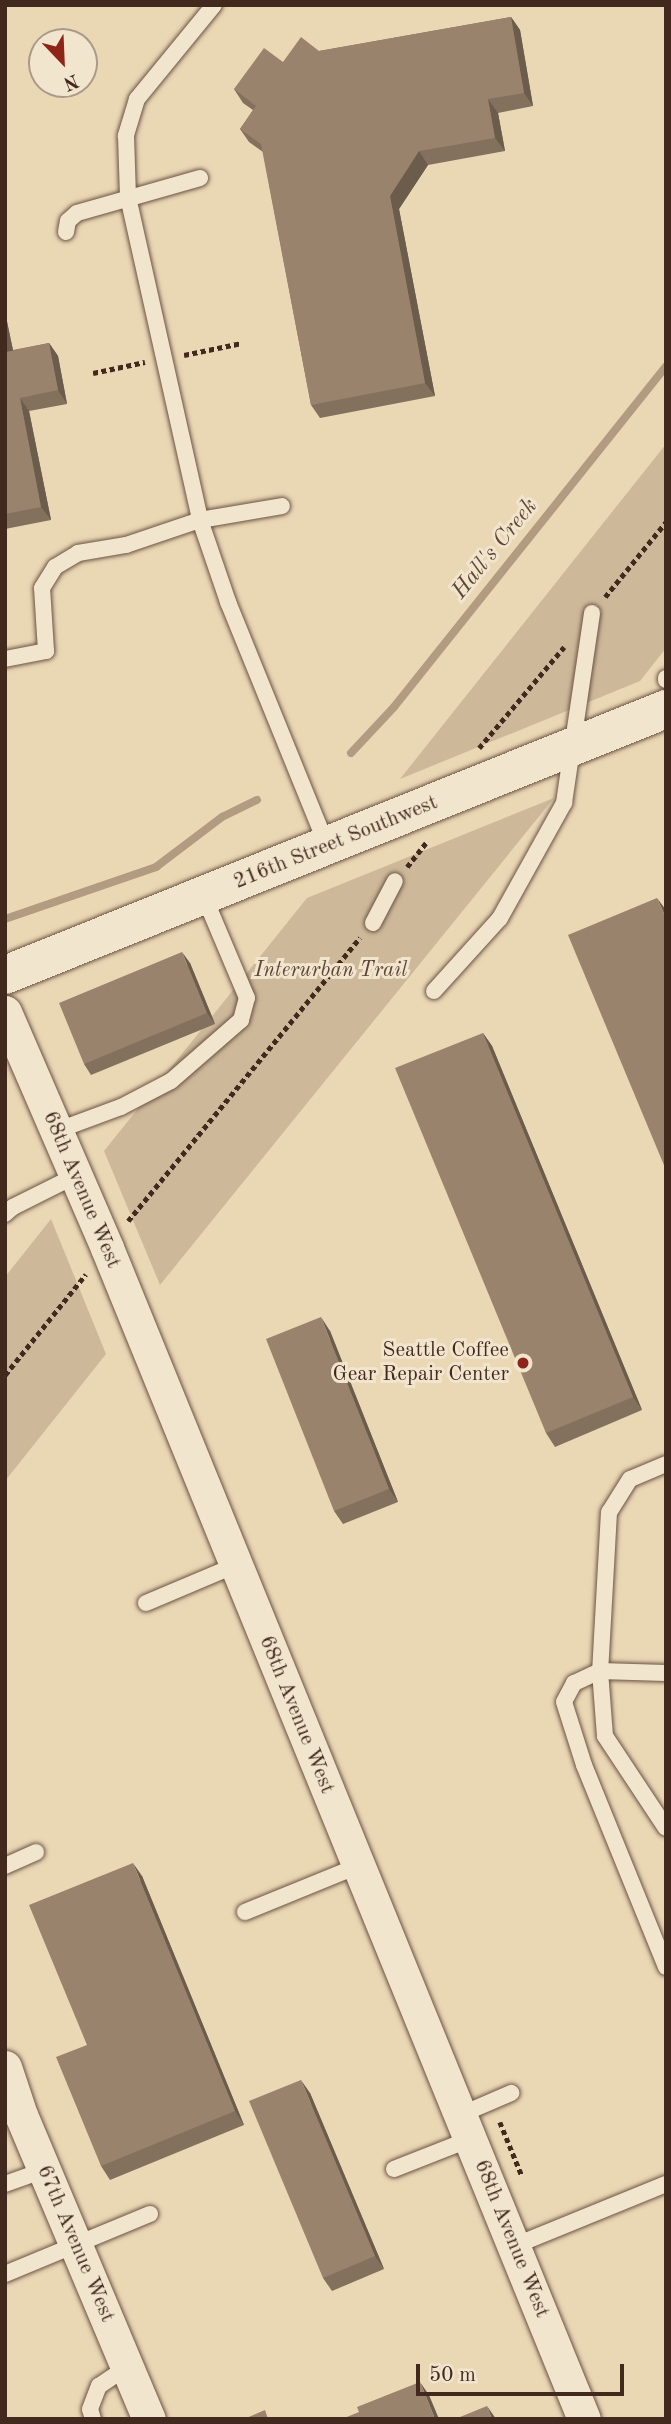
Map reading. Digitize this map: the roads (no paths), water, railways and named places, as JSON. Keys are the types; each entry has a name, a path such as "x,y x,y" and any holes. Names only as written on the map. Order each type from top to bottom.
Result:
{"street":[{"name":"216th Street Southwest","path":"5,975 666,709"},
{"name":"68th Avenue West","path":"5,1012 236,1566 584,2419"},
{"name":"67th Avenue West","path":"5,2067 13,2118 44,2170 149,2419"}],"lane":[{"path":"214,5 137,99 125,136 128,197 200,520 228,602 327,846"},
{"path":"66,232 68,221 77,213 200,178"},
{"path":"5,659 46,651 42,587 55,567 78,553 126,545 200,520 282,506"},
{"path":"434,991 500,918 564,803 592,613"},
{"path":"373,923 396,881"},
{"path":"56,1131 121,1107 171,1081 241,1020 247,998 204,896"},
{"path":"5,1214 13,1207 75,1176"},
{"path":"666,1464 630,1479 609,1512 600,1671 605,1735 666,1828"},
{"path":"146,1603 236,1566"},
{"path":"666,1673 600,1671 574,1683 564,1702 666,1967"},
{"path":"5,1866 36,1852"},
{"path":"246,1912 358,1866"},
{"path":"394,2169 465,2127 491,2101 511,2093"},
{"path":"5,2184 44,2170"},
{"path":"514,2246 666,2184"},
{"path":"5,2274 150,2214"},
{"path":"93,2419 90,2409 99,2386 127,2367"}],"waterway":[{"name":"Hall's Creek","path":"351,753 394,707 666,366"},
{"name":"Hall's Creek","path":"5,919 156,867 222,817 257,800"}],"place":[{"name":"Seattle Coffee Gear Repair Center","path":"523,1363"}],"park label":[{"name":"Interurban Trail","path":"331,971"}]}
